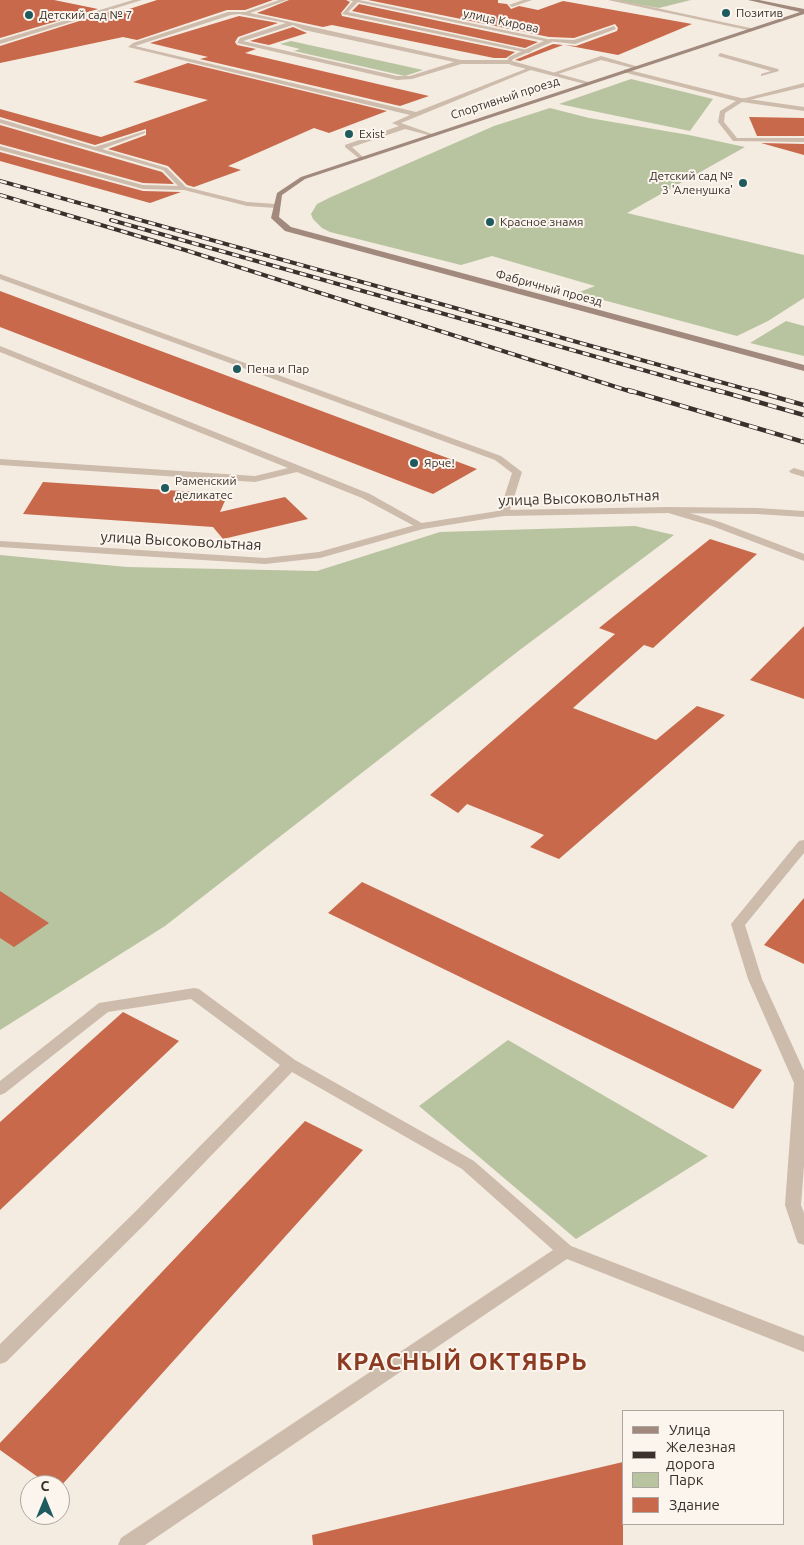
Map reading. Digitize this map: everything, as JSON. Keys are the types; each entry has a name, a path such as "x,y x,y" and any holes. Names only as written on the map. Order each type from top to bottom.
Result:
{"main road":[{"path":"751,0 804,12"},
{"path":"782,7 795,0"},
{"path":"782,7 782,18"},
{"name":"Спортивный проезд","path":"276,206 280,194 303,178 804,12"},
{"name":"Фабричный проезд","path":"276,206 275,218 288,229 804,368"}],"street":[{"path":"0,42 139,0"},
{"path":"245,13 284,0"},
{"path":"512,5 529,0"},
{"path":"611,0 752,28"},
{"path":"353,1 344,13 529,50"},
{"name":"улица Кирова","path":"353,1 550,41"},
{"path":"416,114 131,47 230,13 245,13 293,23 304,28 461,62 509,62 589,83"},
{"path":"293,23 242,39 239,42 401,79 461,62"},
{"path":"550,41 575,42 614,28"},
{"name":"улица Кирова","path":"509,62 511,58 550,41"},
{"path":"720,54 776,70 763,75"},
{"path":"553,74 601,58 636,67"},
{"path":"430,135 395,124 530,68"},
{"path":"625,71 741,100 804,109"},
{"path":"804,85 741,100 722,112 720,122 735,140 804,140"},
{"path":"0,121 165,169 184,188"},
{"path":"361,158 346,146 403,127"},
{"path":"95,149 143,132"},
{"path":"0,148 143,187 184,188 247,204 276,206"},
{"path":"0,276 498,458 517,472 504,514"},
{"path":"0,349 366,496 422,526"},
{"path":"0,462 255,479 295,469"},
{"path":"669,510 716,524 804,558"},
{"name":"улица Высоковольтная","path":"0,544 265,561 320,555 422,526 504,514 545,511 669,510 757,511 804,514"},
{"path":"804,844 738,924 755,979 803,1081 793,1205 804,1238"},
{"path":"0,1089 104,1006 194,993 290,1064 468,1165 565,1251 804,1344"},
{"path":"0,1356 141,1217 290,1064"},
{"path":"128,1545 565,1251"}],"green space":[{"path":"613,0 691,0 659,8"},
{"path":"291,41 423,70 405,76 294,51 300,49 280,44"},
{"path":"631,79 713,99 690,131 559,104"},
{"name":"Красное знамя","path":"550,108 589,118 689,135 745,147 627,213 804,255 804,298 768,321 737,336 577,293 595,286 492,256 461,265 330,232 322,228 313,219 311,214 317,204 331,197 494,126"},
{"path":"786,321 804,326 804,356 750,343"},
{"path":"635,526 674,535 521,649 165,926 0,1030 0,555 127,567 317,571 440,532"},
{"path":"508,1040 708,1156 576,1239 419,1106"}],"building":[{"name":"Детский сад № 7","path":"0,0 54,0 98,9 0,38"},
{"path":"157,0 273,0 245,10 227,10 137,40 123,37 0,63 0,46 111,11 117,13"},
{"path":"289,0 346,0 350,2 341,13 342,16 515,52 506,58 494,58 332,25 323,27 257,13"},
{"path":"368,0 498,0 498,3 507,4 511,9 519,6 538,10 563,1 692,24 618,55 565,45 576,46 617,31 618,28 615,24 574,38 549,37"},
{"path":"359,4 538,42 525,48 352,11"},
{"path":"239,16 278,23 238,37 235,42 237,45 256,49 245,53 429,96 400,106 200,59 208,57 150,43"},
{"path":"293,27 307,33 269,45 250,41"},
{"path":"553,44 563,45 520,61 515,60"},
{"path":"188,63 387,111 329,133 314,128 228,166 241,170 194,187 187,185 168,166 108,149 146,135 146,129 95,145 0,117 0,109 101,137 208,100 133,82"},
{"path":"749,117 804,118 804,136 757,136"},
{"path":"0,125 162,172 174,184 143,183 0,144"},
{"path":"761,143 804,144 804,155"},
{"path":"0,152 143,191 181,192 150,203 0,161"},
{"path":"0,291 477,469 433,494 0,327"},
{"path":"43,482 228,494 220,512 285,497 308,519 223,539 213,527 23,514"},
{"path":"710,539 757,554 653,648 644,645 573,708 656,740 697,706 725,715 559,859 530,847 544,835 467,804 458,813 430,795 615,634 599,628"},
{"path":"804,626 804,699 750,680"},
{"path":"362,882 762,1070 733,1109 328,913"},
{"path":"0,891 49,923 14,947 0,938"},
{"path":"804,898 804,964 764,945"},
{"path":"123,1012 179,1041 0,1210 0,1122"},
{"path":"305,1121 363,1150 70,1476 35,1475 0,1450 0,1443"},
{"path":"622,1462 623,1545 313,1545 312,1535"}],"railway":[{"path":"0,181 756,392"},
{"path":"0,195 185,250 632,392"},
{"path":"111,220 721,392"},
{"path":"628,390 804,442"},
{"path":"716,390 804,415"},
{"path":"751,390 804,405"}],"place":[{"name":"Позитив","path":"726,13"},
{"name":"Детский сад № 7","path":"29,15"},
{"name":"Exist","path":"349,134"},
{"name":"Детский сад № 3 'Аленушка'","path":"743,183"},
{"name":"Красное знамя","path":"490,222"},
{"name":"Пена и Пар","path":"237,369"},
{"name":"Ярче!","path":"414,463"},
{"name":"Раменский деликатес","path":"165,488"}],"district":[{"name":"КРАСНЫЙ ОКТЯБРЬ","path":"462,1362"}]}
